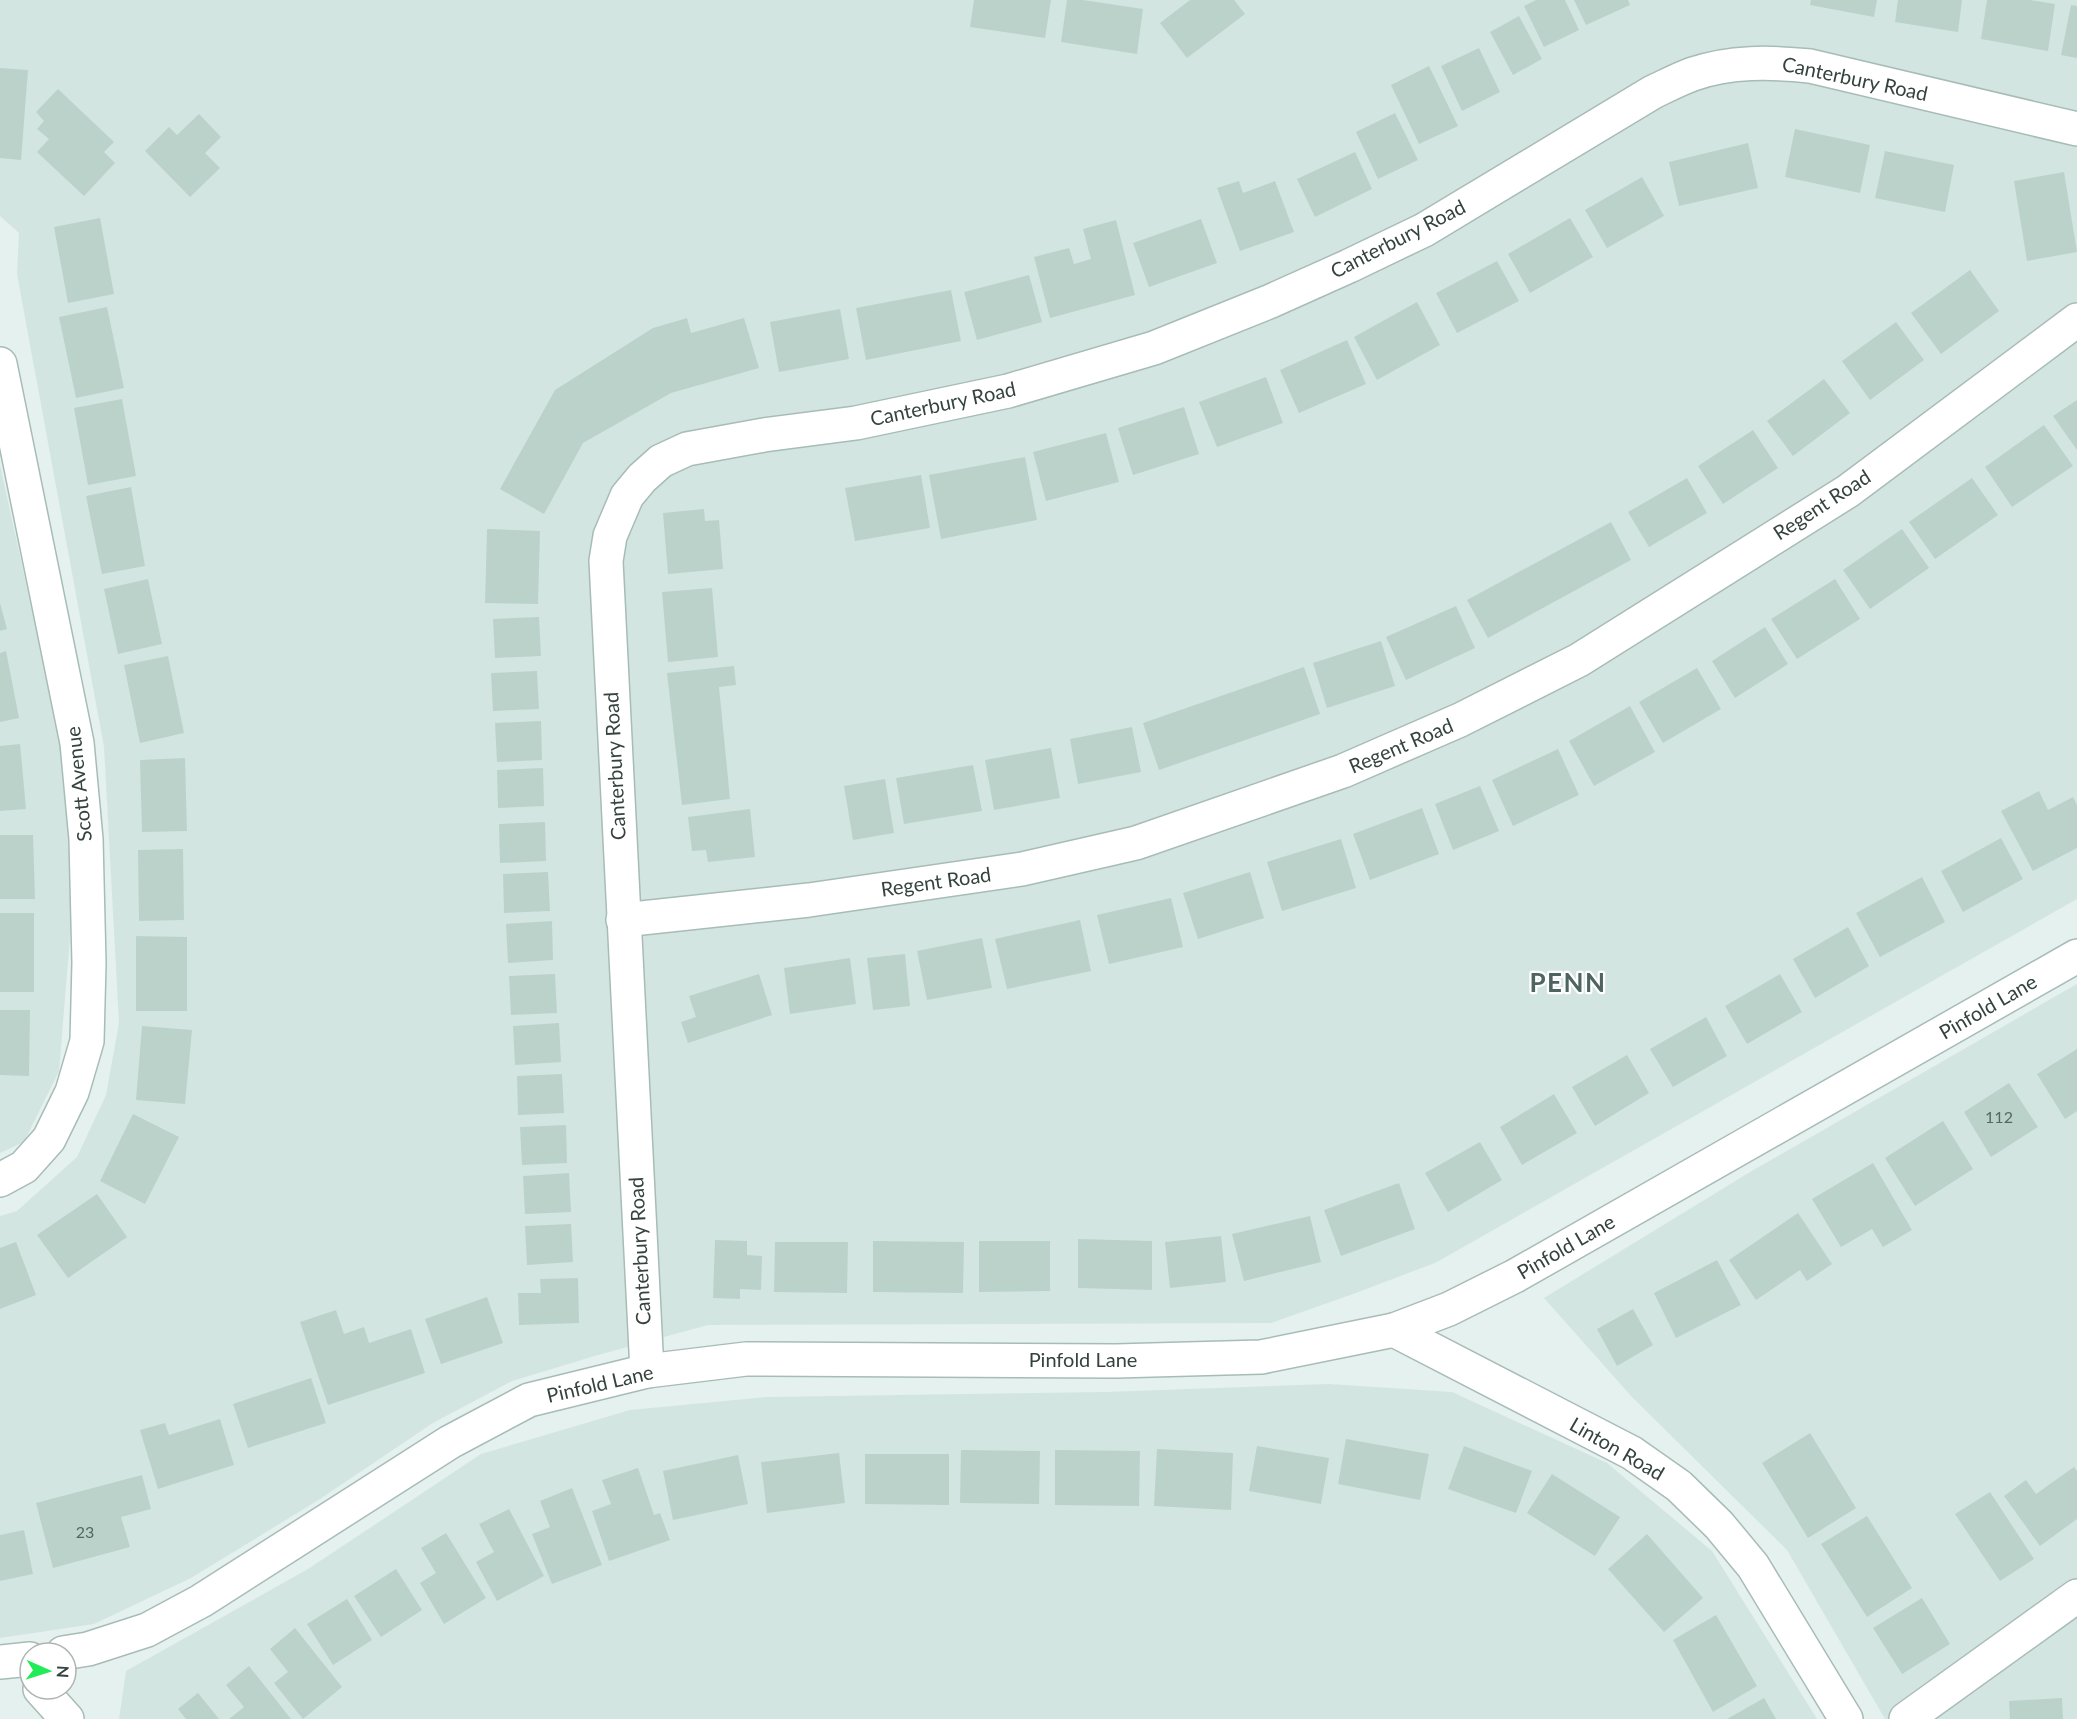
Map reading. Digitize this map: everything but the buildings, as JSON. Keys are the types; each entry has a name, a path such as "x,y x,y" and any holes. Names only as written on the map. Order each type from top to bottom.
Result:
{"street":[{"name":"Canterbury Road","path":"646,1371 606,561 610,536 627,496 661,461 687,449 764,435 856,423 1008,391 1154,348 1271,301 1424,230 1653,92 1693,74 1737,63 1773,62 1810,66 2077,129"},
{"name":"Regent Road","path":"623,920 809,900 1022,869 1136,843 1343,771 1460,720 1579,660 1848,491 2077,320"},
{"name":"Scott Avenue","path":"0,364 77,743 86,839 89,963 87,1041 72,1092 49,1139 24,1167 0,1180"},
{"name":"Pinfold Lane","path":"78,1650 147,1630 174,1616 450,1442 529,1400 646,1371 746,1359 1116,1361 1261,1357 1394,1330 1449,1309 1515,1276 2077,956"},
{"name":"Linton Road","path":"1394,1330 1632,1453 1678,1486 1719,1525 1753,1566 1846,1719"},
{"path":"1905,1719 2077,1596"},
{"path":"51,1701 67,1719"}],"shaded area":[{"path":"0,0 2077,0 2077,899 1435,1263 1353,1294 1271,1323 708,1325 512,1381 433,1423 320,1499 191,1578 94,1624 0,1638 0,1216 17,1211 77,1157 106,1095 119,1023 104,747 17,274 19,233 0,216"},
{"path":"0,465 61,743 74,889 59,1071 24,1142 0,1153"},
{"path":"2077,984 2077,1719 1885,1719 1787,1550 1632,1397 1544,1298 1750,1172"},
{"path":"1329,1384 1452,1392 1607,1463 1712,1551 1817,1719 119,1719 126,1671 308,1569 481,1454 630,1410 766,1397 1106,1392"}],"district":[{"name":"PENN","path":"1568,983"}]}
